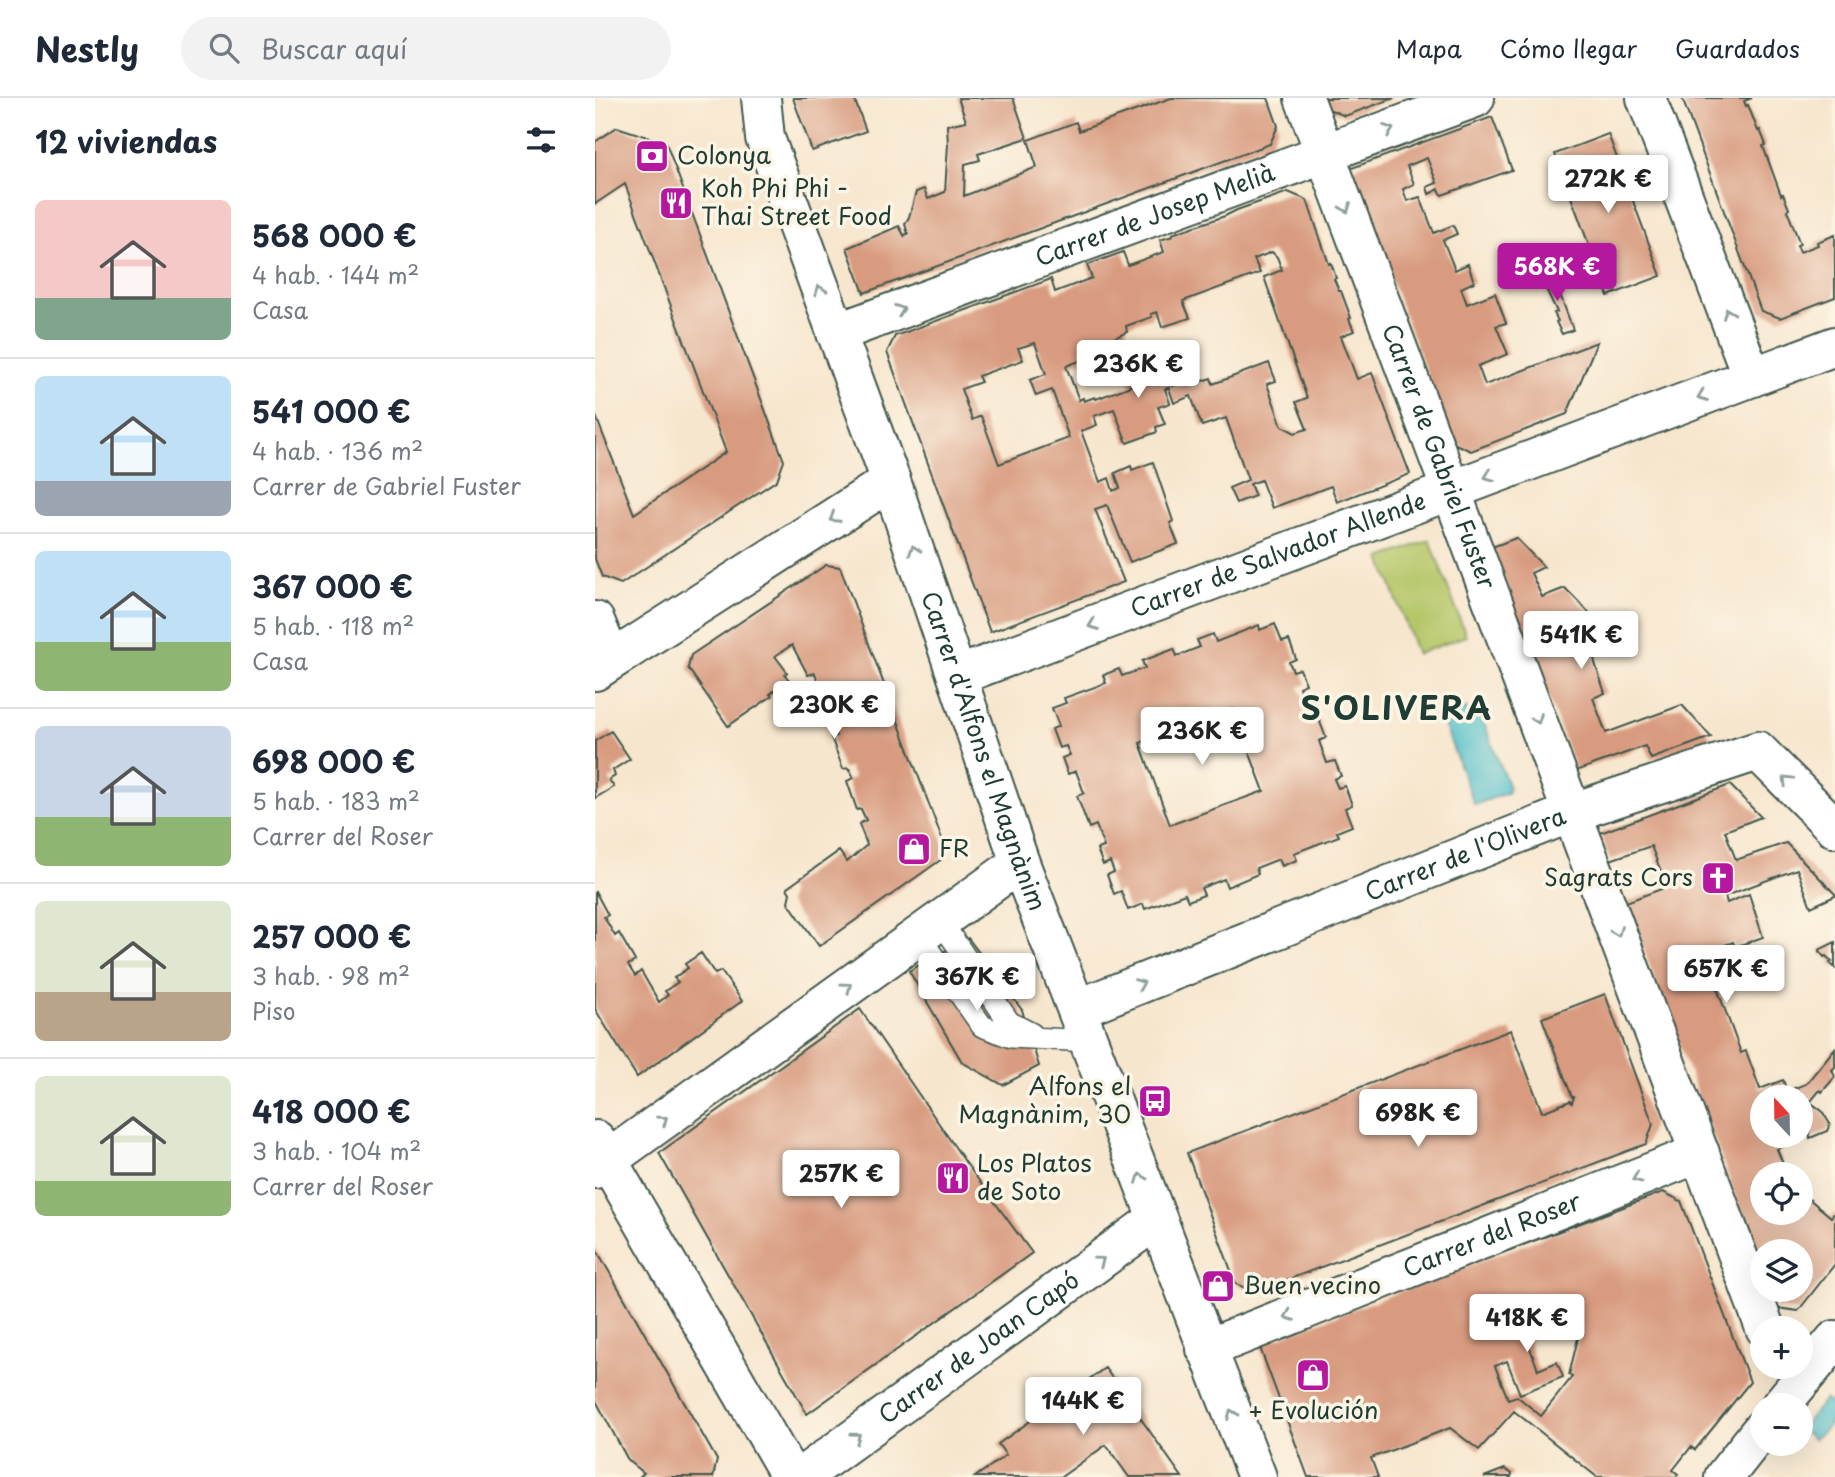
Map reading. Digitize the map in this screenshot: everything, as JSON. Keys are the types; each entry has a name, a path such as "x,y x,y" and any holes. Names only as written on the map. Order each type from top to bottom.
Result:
{"street":[{"name":"Carrer d'Alfons el Magnànim","path":"761,98 765,138 891,481 1020,863 1257,1477"},
{"name":"Carrer de Gabriel Fuster","path":"1304,98 1761,1316"},
{"name":"Carrer de Josep Melià","path":"836,333 1475,98"},
{"path":"1646,98 1752,377"},
{"name":"Carrer de Salvador Allende","path":"957,676 1835,346"},
{"path":"595,621 603,666 891,481"},
{"name":"Carrer de l'Olivera","path":"1083,1025 1573,813 1758,751 1835,828"},
{"path":"791,1477 599,1156 1020,863"},
{"name":"Carrer del Roser","path":"1206,1349 1700,1153"},
{"name":"Carrer de Joan Capó","path":"801,1477 1157,1219"},
{"path":"1783,1389 1835,1340"},
{"path":"1733,1472 1750,1447"}],"lane":[{"path":"929,928 982,1026 1011,1037 1043,1040 1083,1025"}],"green space":[{"path":"1430,540 1466,636 1417,654 1381,558"}],"water":[{"path":"1467,708 1472,714 1481,715 1509,788 1507,793 1477,804 1474,804 1442,719"},
{"path":"1825,1399 1835,1407 1828,1426 1813,1439 1813,1414"}],"building":[{"path":"793,98 854,98 866,131 812,151"},
{"path":"958,98 1013,98 1027,138 978,154 980,160 965,164 964,196 1037,167 1028,140 1076,122 1079,131 1171,98 1268,98 1278,126 1270,144 864,293 847,248 899,226 905,237 904,235 908,234 905,224 916,192 924,189 928,199 945,192 947,125 966,121"},
{"path":"1323,98 1394,98 1345,116 1326,108"},
{"path":"1682,98 1752,98 1744,101 1766,145 1763,146 1789,209 1787,210 1800,244 1797,245 1800,252 1835,235 1835,297 1780,318 1761,311"},
{"path":"1492,117 1512,170 1442,195 1439,189 1429,194 1427,187 1437,183 1427,158 1407,166 1414,184 1403,189 1407,201 1420,197 1434,233 1453,225 1457,234 1443,240 1455,270 1468,264 1474,282 1461,288 1467,304 1495,293 1506,323 1496,326 1508,354 1478,366 1485,385 1597,342 1567,414 1471,451 1453,443 1349,169"},
{"path":"617,127 666,143 784,461 777,480 621,584 602,577 595,559 595,414 634,514 726,452 625,184 595,204 595,142"},
{"path":"1608,134 1661,276 1608,296 1555,154"},
{"path":"1288,192 1307,200 1329,264 1331,263 1336,278 1334,279 1351,318 1349,319 1354,331 1341,336 1357,379 1372,373 1410,474 1337,502 1331,486 1272,508 1261,480 1250,484 1255,496 1236,503 1229,488 1248,480 1226,418 1202,426 1191,396 1174,403 1169,388 1165,389 1170,403 1158,407 1165,424 1156,427 1157,432 1127,443 1114,409 1094,416 1097,425 1081,431 1100,482 1109,478 1113,491 1120,488 1115,473 1131,466 1132,470 1153,462 1178,544 1130,562 1107,505 1095,509 1124,582 990,632 887,352 895,336 1051,279 1055,292 1092,278 1087,265 1123,252 1128,265 1164,252 1160,240","holes":["1272,252 1282,270 1264,277 1307,398 1296,402 1307,429 1295,433 1282,426 1267,384 1276,381 1269,363 1213,384 1211,378 1188,386 1186,381 1173,386 1163,356 1125,369 1131,386 1096,399 1079,400 1066,366 1082,360 1083,365 1119,351 1114,338 1127,332 1126,326 1152,317 1151,314 1157,312 1162,327 1190,318 1183,301 1260,273 1254,259","1035,343 1046,374 1030,380 1036,396 1052,390 1069,438 999,464 981,416 972,420 961,389 981,382 978,376 1023,360 1018,348"]},
{"path":"1552,272 1573,330 1562,334 1556,322 1558,321 1554,313 1557,312 1540,276"},
{"path":"1516,538 1544,567 1531,573 1542,597 1565,588 1605,629 1590,635 1595,663 1605,693 1593,698 1606,733 1682,705 1711,737 1651,759 1645,746 1576,771 1492,547"},
{"path":"826,565 840,567 945,847 942,859 819,946 788,902 790,893 787,888 839,851 847,862 867,845 859,824 866,820 861,809 857,810 847,781 854,778 849,768 843,769 831,737 836,736 828,714 823,715 812,688 819,685 815,673 808,675 792,645 775,656 787,672 785,675 789,680 770,694 772,696 728,726 688,668 691,655"},
{"path":"1275,624 1282,642 1289,640 1296,659 1289,662 1293,671 1300,669 1306,684 1299,687 1307,709 1314,706 1326,738 1319,741 1327,763 1335,761 1341,776 1334,779 1338,788 1345,786 1352,805 1345,808 1352,826 1337,832 1339,836 1294,853 1297,860 1282,866 1279,859 1256,868 1258,874 1227,887 1224,879 1201,888 1204,895 1188,901 1185,894 1145,909 1143,904 1128,910 1121,891 1114,894 1107,875 1114,872 1110,862 1103,865 1097,849 1104,847 1096,825 1089,828 1077,796 1084,793 1076,771 1068,774 1062,758 1070,755 1066,746 1059,748 1052,729 1059,726 1052,708 1066,703 1064,698 1106,683 1103,675 1119,669 1122,676 1145,668 1142,661 1174,649 1177,656 1200,647 1197,640 1213,634 1216,642 1259,625 1260,630","holes":["1233,709 1264,791 1170,825 1140,743"]},
{"path":"611,731 630,759 613,770 615,776 609,780 614,787 595,798 595,741"},
{"path":"1730,785 1761,817 1725,831 1736,860 1786,843 1835,894 1811,907 1797,869 1725,896 1727,903 1749,894 1763,937 1735,947 1733,942 1704,953 1741,1053 1746,1051 1759,1085 1750,1085 1750,1148 1780,1148 1777,1149 1782,1162 1750,1162 1750,1225 1813,1225 1813,1202 1831,1217 1835,1212 1835,1264 1813,1292 1813,1239 1751,1239 1626,902 1667,887 1651,846 1610,860 1600,833"},
{"path":"595,891 608,915 604,917 615,936 619,933 635,961 628,965 635,976 641,971 659,1002 668,995 665,991 678,982 674,978 688,968 685,964 701,953 715,974 721,971 742,1001 637,1077 595,1009"},
{"path":"968,938 1022,1010 1039,1066 1003,1085 962,1062 909,971"},
{"path":"1835,942 1835,968 1819,950"},
{"path":"1605,994 1653,1124 1646,1144 1255,1292 1236,1284 1187,1153 1511,1030 1542,1112 1570,1101 1572,1103 1574,1097 1542,1018"},
{"path":"860,1009 1032,1253 807,1414 659,1153"},
{"path":"1835,1048 1835,1067 1832,1070 1835,1077 1822,1092 1820,1090 1813,1098 1813,1085 1803,1085"},
{"path":"1783,1080 1785,1085 1770,1085"},
{"path":"1813,1104 1822,1111 1830,1124 1827,1131 1813,1137"},
{"path":"1663,1192 1681,1201 1750,1382 1695,1450 1691,1447 1673,1470 1678,1474 1676,1477 1597,1477 1514,1411 1479,1450 1450,1428 1371,1458 1378,1477 1308,1477 1259,1345","holes":["1568,1305 1579,1334 1569,1375 1572,1377 1541,1416 1517,1396 1508,1399 1495,1366 1507,1361 1520,1394 1563,1377 1557,1362 1538,1370 1521,1323"]},
{"path":"595,1247 717,1460 713,1477 639,1477 644,1473 628,1460 595,1399"},
{"path":"1775,1302 1805,1302 1798,1311 1777,1308"},
{"path":"1105,1368 1182,1477 1129,1477 1106,1445 1061,1477 975,1477 1006,1455 998,1444"},
{"path":"1505,1469 1512,1474 1511,1477 1484,1477"}],"place":[{"name":"Colonya","path":"652,156"},
{"name":"Koh Phi Phi - Thai Street Food","path":"676,203"},
{"name":"FR","path":"914,849"},
{"name":"Sagrats Cors","path":"1718,878"},
{"name":"Alfons el Magnànim, 30","path":"1155,1101"},
{"name":"Los Platos de Soto","path":"953,1178"},
{"name":"Buen vecino","path":"1218,1286"},
{"name":"+ Evolución","path":"1313,1375"}],"district":[{"name":"S'OLIVERA","path":"1397,709"}]}
